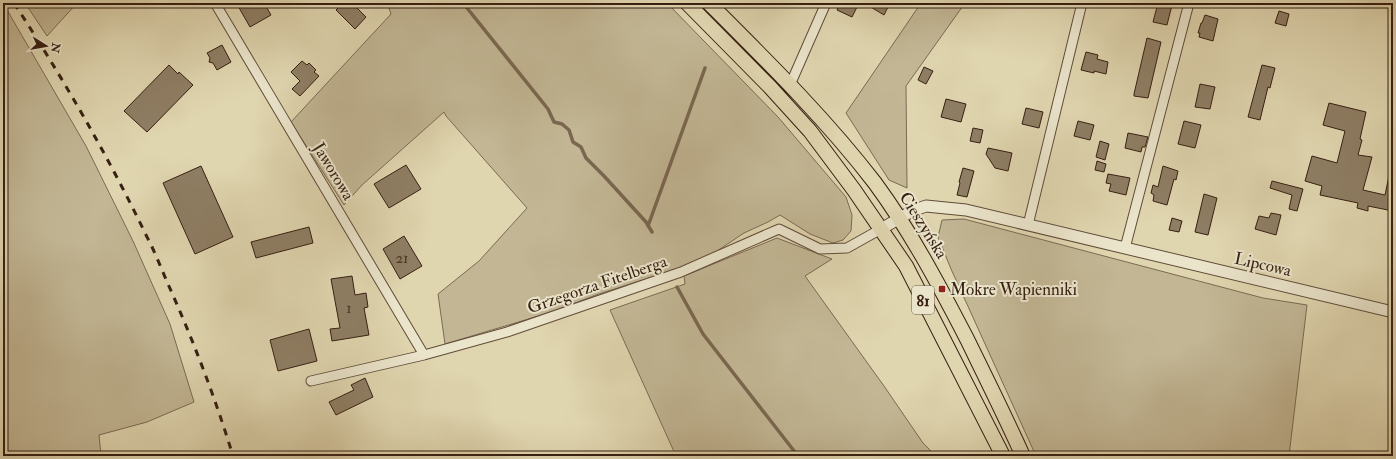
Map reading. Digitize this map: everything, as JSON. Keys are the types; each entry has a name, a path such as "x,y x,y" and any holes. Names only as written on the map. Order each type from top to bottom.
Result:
{"main road":[{"name":"81","path":"687,3 770,86 810,131 854,190 906,266 1003,456"},
{"name":"81","path":"709,3 787,81"},
{"name":"Cieszyńska","path":"787,81 837,136 900,218 942,289 1003,411 1023,456"}],"street":[{"name":"Jaworowa","path":"215,3 424,355"},
{"path":"787,81 826,3"},
{"path":"1028,225 1082,3"},
{"path":"1125,248 1189,3"},
{"name":"Lipcowa","path":"881,229 912,211 926,206 966,210 1393,312"},
{"name":"Grzegorza Fitelberga","path":"312,380 424,355 507,332 681,272 779,229 820,249 847,248 881,229"}],"shaded area":[{"path":"3,3 86,146 133,241 170,324 194,402 147,422 99,435 101,456 3,456"},
{"path":"25,3 77,3 47,36"},
{"path":"387,3 667,3 778,117 846,197 852,215 851,231 843,240 833,243 810,234 780,215 744,233 714,253 693,264 596,295 552,312 445,344 438,294 479,261 527,208 444,112 362,185 344,205 291,122 391,14"},
{"path":"921,3 965,3 906,86 907,188 889,180 846,113"},
{"path":"964,219 1263,298 1307,305 1289,456 1036,456 951,269 938,237 942,220"},
{"path":"777,238 832,259 805,276 923,443 936,456 687,456 685,453 676,456 610,310 685,284 684,276"}],"building":[{"path":"243,3 264,3 271,15 250,27 238,6"},
{"path":"343,3 361,3 357,8 366,17 355,29 336,10"},
{"path":"840,3 859,3 852,17 837,10"},
{"path":"864,3 880,3 888,7 884,15"},
{"path":"1158,3 1168,3 1172,5 1167,25 1153,22"},
{"path":"1279,11 1289,14 1286,26 1275,23"},
{"path":"1205,15 1218,19 1213,41 1199,37 1200,33 1198,33"},
{"path":"1147,38 1161,42 1148,98 1134,96"},
{"path":"222,45 231,62 217,70 213,63 209,62 210,58 207,53"},
{"path":"1086,52 1098,55 1097,59 1108,62 1106,74 1081,70"},
{"path":"302,61 307,65 309,63 316,70 314,72 319,76 300,96 292,89 300,81 291,72"},
{"path":"169,65 193,85 147,132 124,111"},
{"path":"1262,65 1275,68 1270,88 1268,87 1260,120 1248,117"},
{"path":"924,67 933,71 926,84 918,80"},
{"path":"1200,84 1215,87 1210,109 1195,107"},
{"path":"946,99 966,104 961,122 941,117"},
{"path":"1329,103 1366,112 1358,155 1372,157 1363,190 1385,195 1389,176 1393,177 1393,211 1368,206 1368,211 1357,208 1358,203 1320,195 1322,186 1305,181 1312,156 1337,163 1345,131 1323,125"},
{"path":"1026,108 1043,112 1039,128 1022,124"},
{"path":"1078,121 1094,125 1090,140 1074,136"},
{"path":"1184,121 1201,125 1195,148 1178,144"},
{"path":"973,128 983,130 980,143 970,141"},
{"path":"1128,133 1148,137 1145,147 1142,147 1141,152 1125,148"},
{"path":"1100,141 1109,144 1105,160 1096,157"},
{"path":"988,148 1012,153 1008,171 995,168 986,154"},
{"path":"1097,161 1106,164 1104,172 1095,170"},
{"path":"406,165 421,189 389,208 374,184"},
{"path":"201,166 233,237 195,254 163,183"},
{"path":"1163,166 1178,171 1176,180 1174,179 1167,205 1153,201 1154,195 1151,193 1153,185 1158,187"},
{"path":"963,168 974,171 967,197 957,195"},
{"path":"1108,174 1130,178 1126,195 1109,191 1111,184 1106,183"},
{"path":"1272,181 1303,189 1297,211 1289,209 1292,195 1270,188"},
{"path":"1204,194 1217,198 1208,235 1195,232"},
{"path":"1271,213 1281,215 1276,235 1255,229 1259,216 1269,218"},
{"path":"1172,218 1182,221 1179,232 1169,230"},
{"path":"309,227 313,243 256,258 251,242"},
{"path":"404,236 422,266 400,279 383,249"},
{"path":"352,276 355,295 366,293 368,307 364,308 369,335 332,341 330,329 340,328 331,279"},
{"path":"309,329 317,361 278,371 270,340"},
{"path":"365,378 373,397 336,415 329,402 354,390 351,385"}],"waterway":[{"path":"463,3 548,109 554,122 562,124 569,130 573,142 581,147 586,158 646,222 652,232"},
{"path":"648,226 705,68"},
{"path":"677,287 703,334 798,456"}],"railway":[{"path":"14,3 84,118 117,177 150,243 195,347 219,412 233,456"}],"place":[{"name":"Mokre Wapienniki","path":"942,289"}]}
